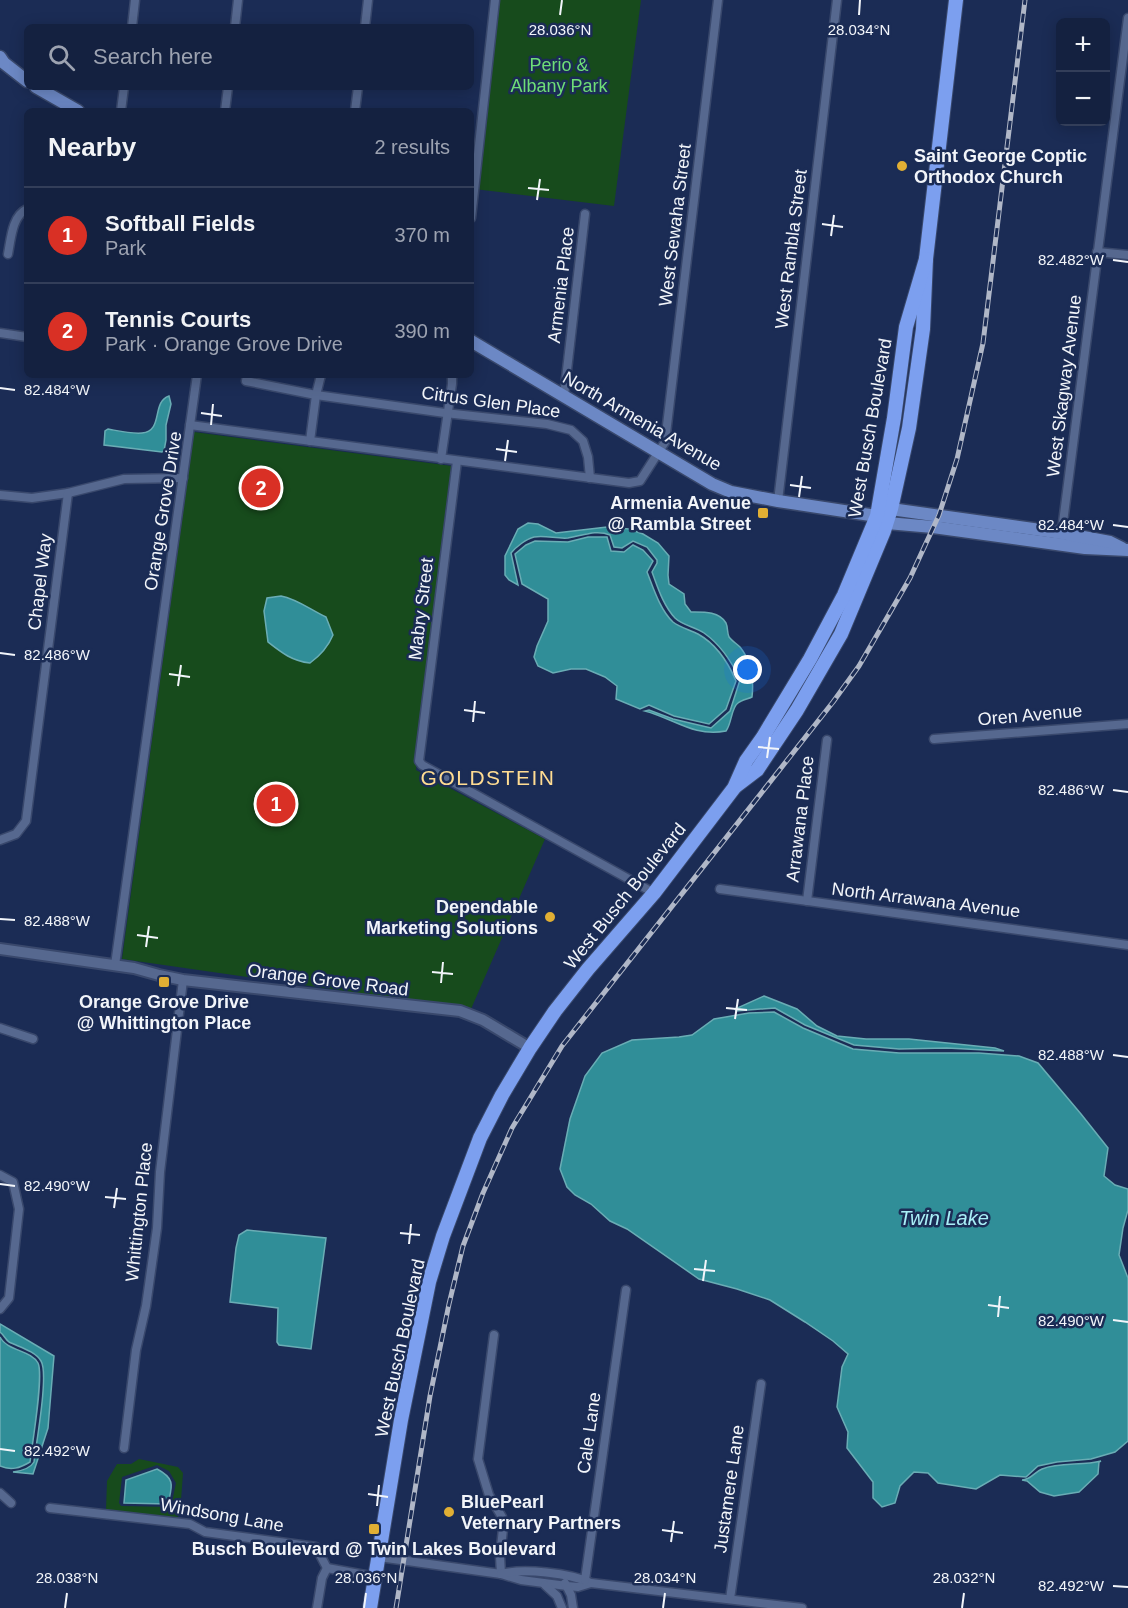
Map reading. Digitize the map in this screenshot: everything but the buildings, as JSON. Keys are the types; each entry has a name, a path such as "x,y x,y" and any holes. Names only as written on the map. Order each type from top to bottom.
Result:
{"main road":[{"name":"West Busch Boulevard","path":"370,1608 401,1420 429,1281 443,1236 480,1138 502,1095 555,1011 654,893 734,788 746,761 810,659 882,519 891,508 909,428 922,329 926,259 956,0"},
{"path":"2,60 24,78"},
{"path":"41,90 73,108"},
{"name":"West Busch Boulevard","path":"882,519 906,327 926,259"},
{"name":"North Armenia Avenue","path":"474,343 658,453 712,484 731,492 933,527 1061,538"},
{"name":"North Armenia Avenue","path":"891,508 1061,538 1108,550 1127,550"}],"street":[{"path":"132,24 135,0"},
{"path":"235,24 238,0"},
{"path":"365,24 368,0"},
{"path":"474,191 495,0"},
{"name":"West Sewaha Street","path":"658,453 666,442 718,0"},
{"name":"West Rambla Street","path":"778,501 837,0"},
{"name":"West Skagway Avenue","path":"1061,538 1128,18"},
{"path":"121,108 124,90"},
{"path":"225,108 228,90"},
{"path":"355,108 358,90"},
{"path":"8,254 14,225 24,210"},
{"name":"Armenia Place","path":"564,396 585,214"},
{"path":"1097,252 1128,255"},
{"path":"0,333 24,337"},
{"path":"190,425 197,378"},
{"name":"Citrus Glen Place","path":"246,378 316,394 447,413 547,424 572,430 583,441 588,457 590,478"},
{"path":"310,441 320,378"},
{"path":"441,459 452,378"},
{"name":"Orange Grove Drive","path":"115,965 190,425 628,483 640,481 658,453"},
{"name":"Mabry Street","path":"457,461 419,761 422,765 654,893"},
{"path":"0,495 32,498 69,493 124,479 183,478"},
{"name":"Chapel Way","path":"0,840 16,834 26,821 69,493"},
{"name":"Oren Avenue","path":"934,739 1128,724"},
{"name":"Arrawana Place","path":"807,901 827,740"},
{"name":"North Arrawana Avenue","path":"720,889 1128,945"},
{"path":"0,950 115,965"},
{"name":"Orange Grove Road","path":"115,965 183,980 459,1011 483,1020 531,1048"},
{"name":"Whittington Place","path":"124,1448 136,1350 146,1306 157,1228 160,1172 183,980"},
{"path":"0,1028 33,1039"},
{"path":"0,1175 13,1182 19,1209 9,1298 0,1309"},
{"name":"Cale Lane","path":"588,1582 626,1290"},
{"path":"494,1335 478,1459 489,1495 502,1516 501,1574"},
{"name":"Justamere Lane","path":"730,1599 761,1384"},
{"path":"0,1492 11,1503"},
{"name":"Windsong Lane","path":"50,1508 190,1524 205,1532 316,1546 327,1568"},
{"path":"379,1557 567,1586 578,1587 588,1582"},
{"path":"318,1608 322,1578 327,1568 376,1577"},
{"path":"501,1574 522,1570 588,1582 802,1608"},
{"path":"557,1575 567,1586 573,1608"},
{"path":"542,1583 557,1596 562,1608"}],"green space":[{"name":"Perio & Albany Park","path":"495,0 641,0 614,206 474,189"},
{"path":"194,432 452,466 416,770 545,839 471,1009 122,959"},
{"path":"139,1459 178,1467 183,1473 180,1514 177,1518 106,1510 107,1481 117,1464 131,1464","holes":["157,1465 169,1471 176,1483 171,1507 121,1506 119,1503 122,1477"]}],"water":[{"path":"169,396 171,404 166,425 164,451 104,445 105,431 108,429 134,433 149,431 153,427 160,404"},
{"path":"528,523 538,524 556,533 607,527 629,529 658,543 669,556 669,584 684,594 685,604 691,612 710,613 723,619 727,625 729,637 740,647 750,665 753,684 752,697 736,705 726,731 704,732 645,711 649,710 673,719 711,728 730,711 740,680 730,660 716,643 704,633 678,620 667,608 652,572 657,560 647,547 633,541 622,548 614,547 610,535 605,533 568,538 534,537 511,553 518,585 505,575 505,556 518,529"},
{"path":"588,537 607,537 611,551 624,552 633,545 643,550 653,561 647,572 657,598 668,617 675,624 704,638 725,660 736,681 726,709 709,724 674,716 649,705 640,709 616,699 617,686 605,677 586,669 571,669 553,673 538,666 534,657 548,621 548,599 522,584 515,554 535,541 568,542"},
{"path":"281,596 326,617 333,635 324,650 310,663 292,658 268,642 264,611 267,598"},
{"path":"764,996 797,1009 817,1026 837,1036 909,1039 995,1048 1004,1051 947,1048 899,1049 854,1045 805,1025 775,1008 736,1011 735,1009"},
{"name":"Twin Lake","path":"774,1012 803,1028 853,1049 899,1053 979,1053 1019,1056 1038,1063 1108,1148 1104,1176 1115,1185 1128,1189 1128,1210 1119,1255 1128,1278 1128,1441 1115,1452 1091,1459 1038,1466 1026,1477 1000,1475 976,1489 938,1483 928,1473 914,1472 900,1486 895,1503 882,1507 873,1498 873,1482 847,1448 848,1432 837,1407 842,1367 848,1354 833,1341 770,1300 699,1279 627,1229 610,1221 567,1187 560,1169 570,1119 585,1076 602,1053 632,1040 692,1035 714,1019 749,1013"},
{"path":"247,1230 326,1238 311,1349 279,1345 277,1342 278,1308 230,1302 239,1235"},
{"path":"0,1324 54,1356 48,1428 33,1474 13,1472 28,1468 34,1462 43,1394 43,1368 41,1361 35,1355 8,1341 0,1332"},
{"path":"0,1337 3,1342 35,1359 38,1363 40,1381 30,1462 12,1469 0,1466"},
{"path":"1101,1461 1098,1474 1079,1492 1054,1496 1040,1492 1027,1481 1022,1480 1049,1467"},
{"path":"157,1469 170,1480 171,1492 168,1504 124,1503 126,1480"}],"railway":[{"path":"396,1608 430,1396 463,1246 483,1193 512,1128 562,1046 859,666 910,578 939,515 957,459 983,343 1025,0"}],"place":[{"name":"Saint George Coptic Orthodox Church","path":"902,166"},
{"name":"Tennis Courts","path":"261,488"},
{"name":"Armenia Avenue @ Rambla Street","path":"763,513"},
{"name":"Softball Fields","path":"276,804"},
{"name":"Dependable Marketing Solutions","path":"550,917"},
{"name":"Orange Grove Drive @ Whittington Place","path":"164,982"},
{"name":"BluePearl Veternary Partners","path":"449,1512"},
{"name":"Busch Boulevard @ Twin Lakes Boulevard","path":"374,1529"}],"district":[{"name":"GOLDSTEIN","path":"488,778"}]}
